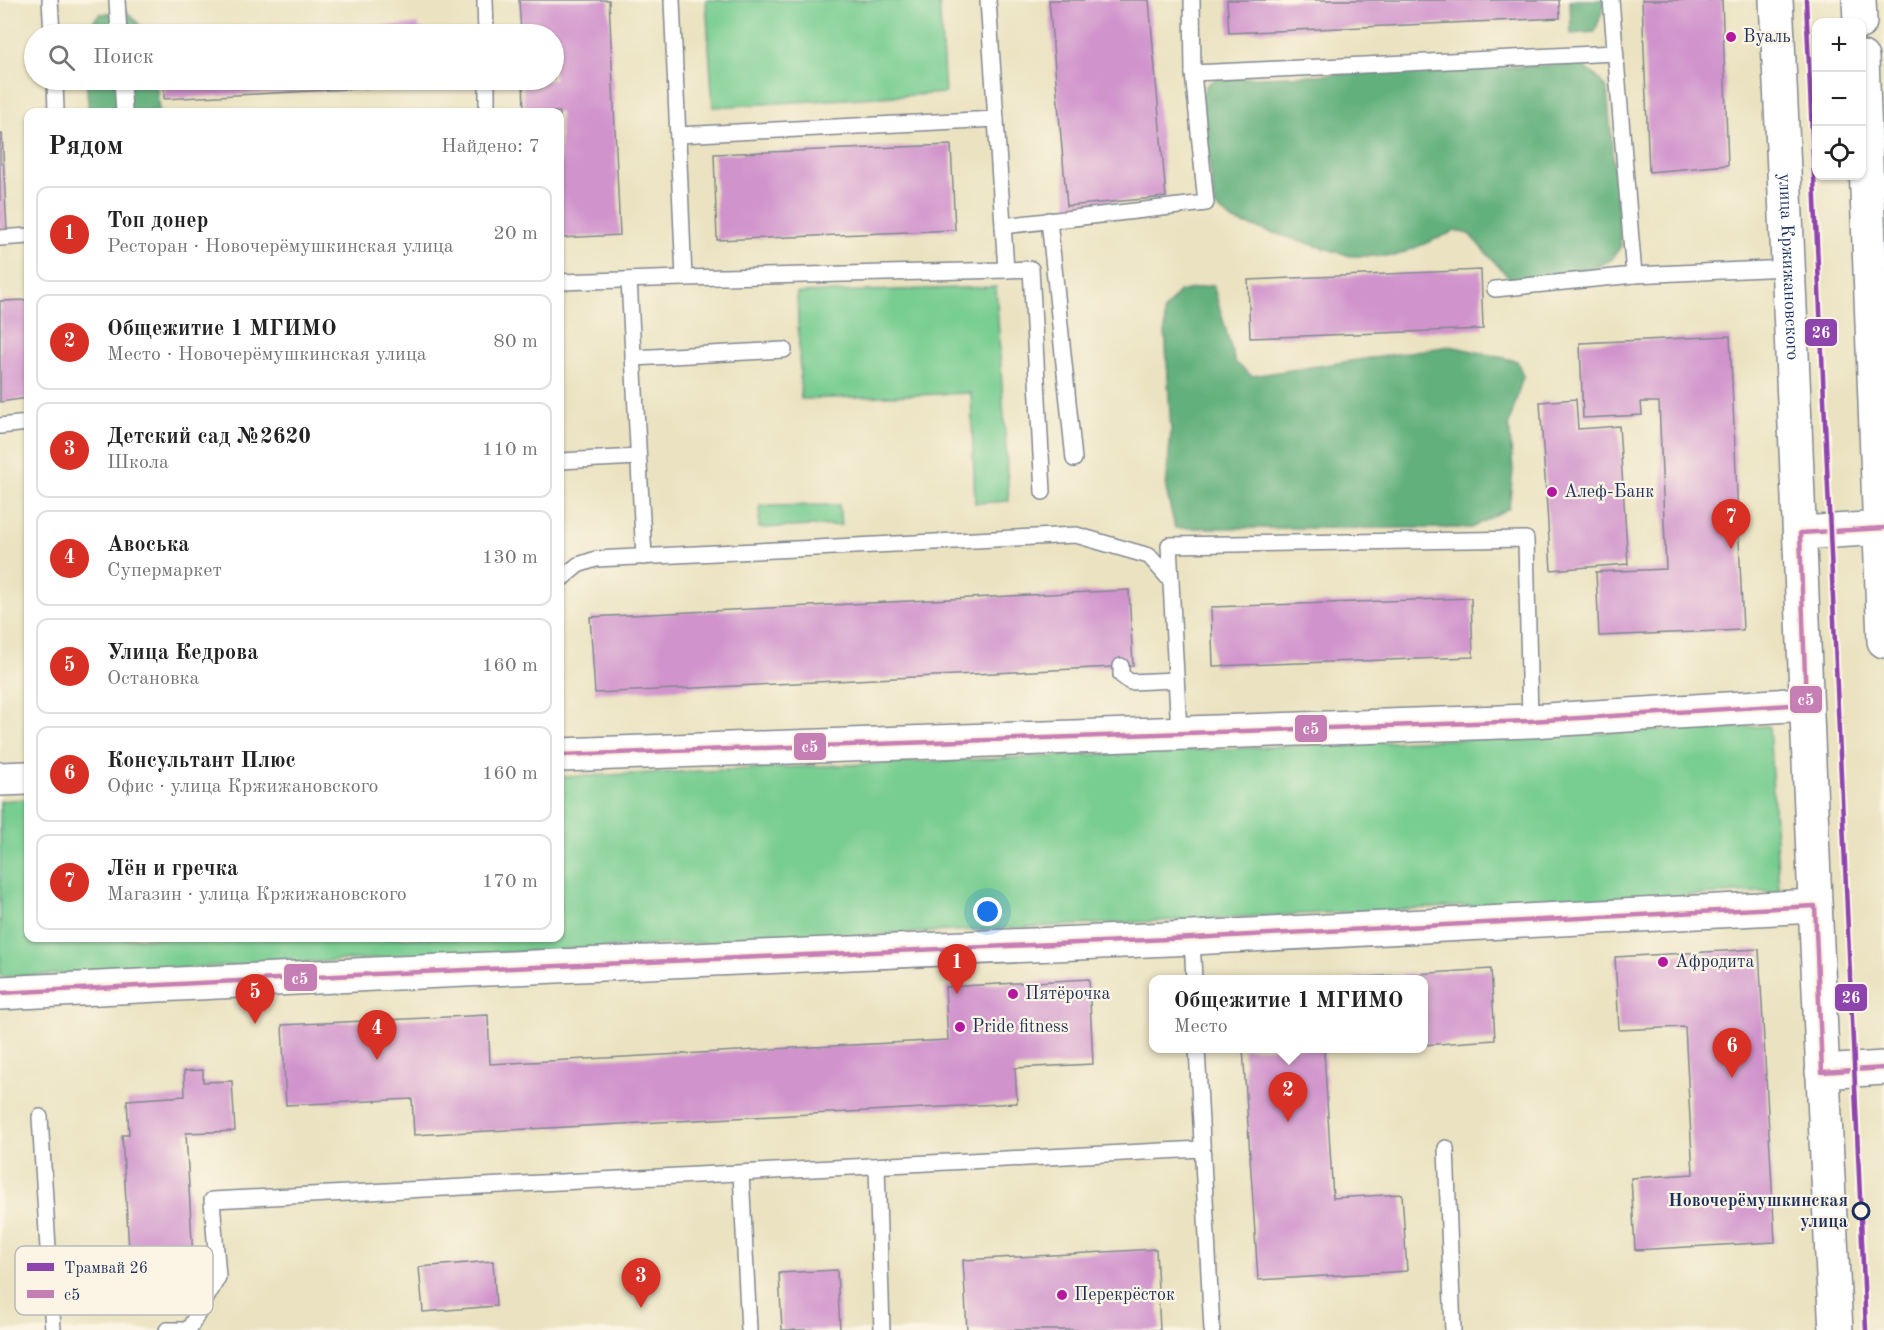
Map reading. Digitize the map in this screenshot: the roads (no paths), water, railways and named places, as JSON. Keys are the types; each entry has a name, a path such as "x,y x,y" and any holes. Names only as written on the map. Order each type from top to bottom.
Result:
{"street":[{"name":"улица Кржижановского","path":"1776,0 1822,1072 1836,1330"},
{"path":"1859,0 1860,18"},
{"path":"1863,72 1882,528 1884,641"},
{"path":"1800,533 1882,528"},
{"path":"564,755 1530,721 1806,704"},
{"path":"0,779 24,778"},
{"path":"0,993 1192,938 1815,906"},
{"path":"1822,1072 1884,1068"}],"lane":[{"path":"50,0 51,24"},
{"path":"117,0 118,24"},
{"path":"485,0 486,24"},
{"path":"672,0 684,278"},
{"path":"988,0 1006,270"},
{"path":"1003,226 1206,203 1193,73 1192,0"},
{"path":"1611,0 1634,275"},
{"path":"1193,73 1615,53"},
{"path":"55,90 56,108"},
{"path":"123,90 124,108"},
{"path":"487,90 487,108"},
{"path":"678,135 996,119"},
{"path":"1049,220 1074,459"},
{"path":"0,238 24,236"},
{"path":"1495,289 1634,275 1789,268"},
{"path":"564,282 1031,269 1042,492"},
{"path":"629,280 644,557"},
{"path":"633,358 784,350"},
{"path":"0,426 24,423"},
{"path":"564,461 638,457"},
{"path":"564,577 578,565 596,559 1076,535 1149,556 1171,581"},
{"path":"1179,732 1169,545 1526,539 1530,721"},
{"path":"1120,666 1121,675 1130,682 1176,680"},
{"path":"1192,938 1194,975"},
{"path":"1197,1053 1212,1330"},
{"path":"40,1116 48,1246"},
{"path":"1446,1148 1453,1330"},
{"path":"213,1286 218,1277 212,1200 1201,1149"},
{"path":"877,1166 882,1330"},
{"path":"741,1173 749,1330"},
{"path":"52,1315 53,1330"},
{"path":"167,1330 189,1330 197,1315"}],"tram line":[{"name":"26","path":"1806,0 1866,1330"}],"place":[{"name":"Вуаль","path":"1731,37"},
{"name":"Алеф-Банк","path":"1552,492"},
{"name":"Лён и гречка","path":"1731,549"},
{"name":"Афродита","path":"1663,962"},
{"name":"Топ донер","path":"957,994"},
{"name":"Пятёрочка","path":"1013,994"},
{"name":"Улица Кедрова","path":"255,1024"},
{"name":"Pride fitness","path":"960,1027"},
{"name":"Авоська","path":"377,1060"},
{"name":"Консультант Плюс","path":"1732,1078"},
{"name":"Общежитие 1 МГИМО","path":"1288,1122"},
{"name":"Новочерёмушкинская улица","path":"1861,1211"},
{"name":"Перекрёсток","path":"1062,1295"},
{"name":"Детский сад №2620","path":"641,1308"}]}
